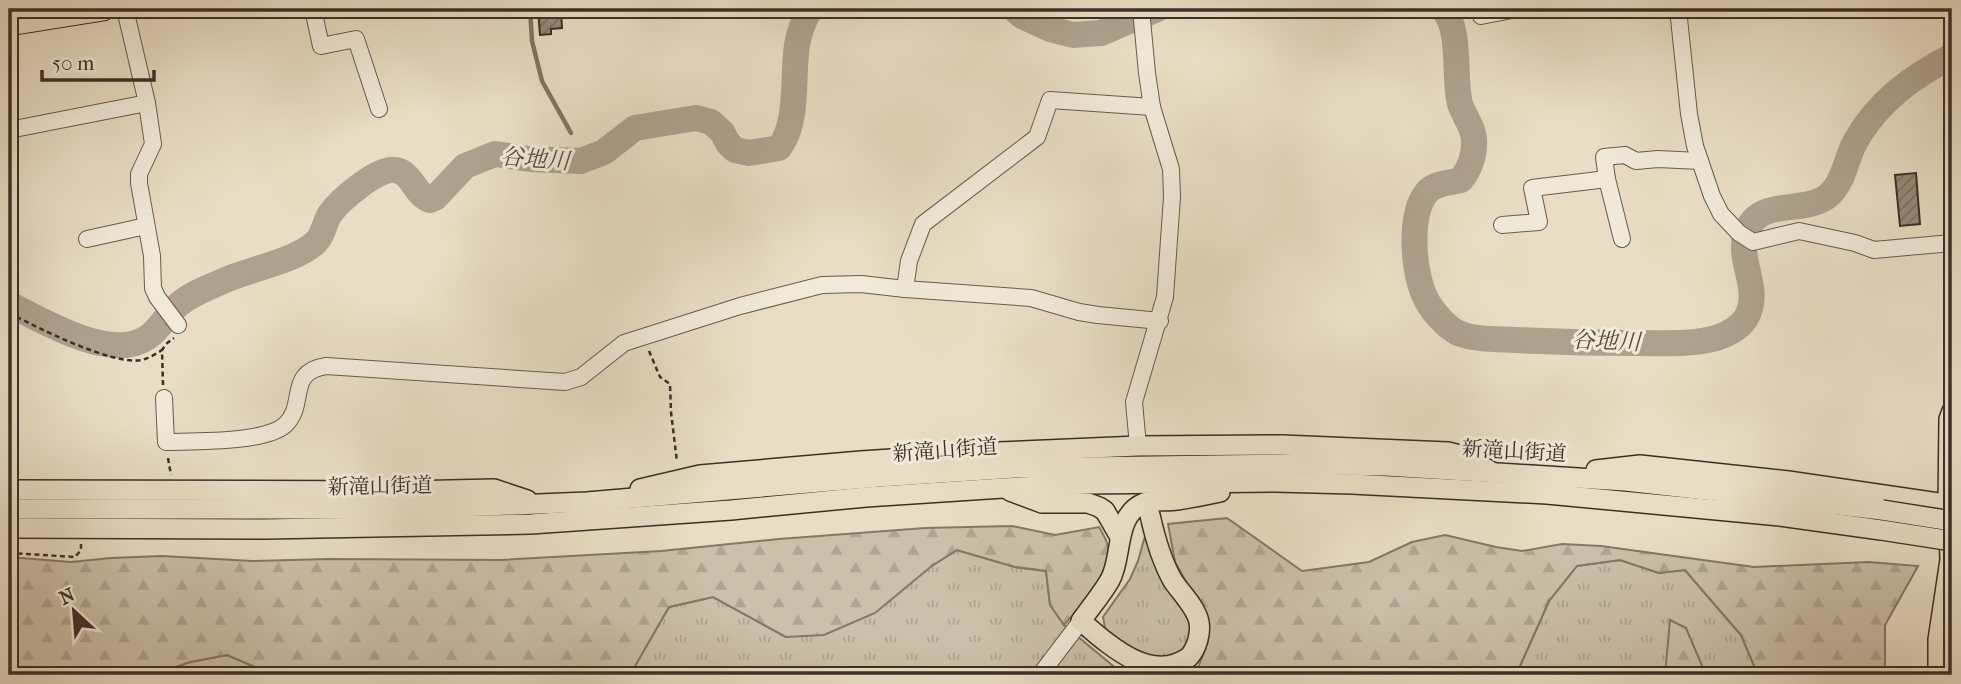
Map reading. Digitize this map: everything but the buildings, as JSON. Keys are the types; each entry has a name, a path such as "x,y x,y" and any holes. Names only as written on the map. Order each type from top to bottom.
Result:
{"highway":[{"path":"9,24 103,9"}],"main road":[{"path":"1938,675 1938,640 1950,560 1949,419 1952,411"},
{"path":"587,502 700,475 999,452 1282,445 1448,452 1464,456 1496,474"},
{"name":"新滝山街道","path":"9,509 351,510 538,504 1016,468 1287,464 1387,466 1625,481 1882,520"},
{"path":"1549,475 1640,465 1788,481 1951,510"},
{"path":"1150,515 1163,563 1196,612 1199,622 1199,637 1193,652 1172,670 1157,673 1128,661 1081,621 1110,580 1120,537 1132,511 1152,501 1174,501 1276,482"},
{"name":"新滝山街道","path":"9,528 265,529 531,524 1003,488 1085,484 1276,482 1547,494 1780,516 1882,520"},
{"path":"1003,488 1042,503 1088,503 1099,507 1105,511 1120,537"},
{"path":"9,490 494,489 538,504"},
{"path":"1882,520 1951,510"},
{"path":"1882,520 1952,541"}],"street":[{"path":"125,9 147,103 153,144 139,174 152,257 153,288 178,325"},
{"path":"313,9 321,46 356,39 379,109"},
{"path":"1139,450 1134,402 1165,297 1172,197 1171,169 1152,107 1141,9"},
{"path":"1481,16 1517,9"},
{"path":"1678,9 1695,146 1712,196 1721,214 1738,233 1753,243 1799,231 1855,243 1874,250 1952,243"},
{"path":"905,289 909,261 923,224 1037,136 1050,100 1152,107"},
{"path":"9,130 147,103"},
{"path":"1622,239 1604,157 1625,155 1636,161 1700,161"},
{"path":"1502,225 1539,222 1532,188 1607,179"},
{"path":"87,239 146,226"},
{"path":"164,398 166,442 254,437 273,432 285,424 292,414 306,374 313,368 326,366 565,382 581,377 624,343 740,306 822,285 861,284 1031,298 1079,312 1160,321"},
{"path":"1040,675 1081,621"}],"path":[{"path":"9,313 75,344 129,360 147,358 162,350 173,340 178,325"},
{"path":"639,338 648,349 660,377 670,384 678,469"},
{"path":"162,350 164,398"},
{"path":"166,442 172,482"},
{"path":"9,553 75,557 81,544"}],"green space":[{"path":"1227,518 1302,571 1369,562 1412,542 1445,535 1522,551 1562,544 1601,546 1754,567 1869,562 1918,566 1885,625 1885,675 1758,675 1741,635 1685,570 1659,573 1620,560 1577,566 1549,601 1516,675 1189,675 1197,670 1206,647 1208,621 1175,562 1168,524"},
{"path":"1012,526 1055,535 1099,527 1107,543 1106,564 1095,587 1064,625 1050,605 1046,571 1015,567 957,550 933,565 875,613 824,635 786,637 713,597 669,607 627,675 258,675 253,666 227,655 190,662 153,675 9,675 9,557 71,562 162,556 252,561 501,560 661,551 925,528"},
{"path":"1147,529 1162,575 1187,617 1190,629 1188,641 1181,651 1153,662 1106,633 1103,617 1130,579"},
{"path":"957,550 1015,567 1046,571 1050,605 1064,625 1124,675 627,675 669,607 713,597 786,637 933,565"},
{"path":"1620,560 1659,573 1685,570 1741,635 1758,675 1516,675 1549,601 1577,566"},
{"path":"1670,620 1686,628 1706,675 1665,675"},
{"path":"227,655 253,666 258,675 153,675 190,662"}],"waterway":[{"path":"530,9 532,41 542,81 571,133"},
{"name":"谷地川","path":"9,304 78,337 116,345 133,344 152,334 173,310 193,295 308,249 319,239 330,214 342,201 369,179 388,170 401,172 430,200 465,166 495,154 530,159 581,161 604,152 635,128 696,118 711,122 735,150 749,153 779,148 790,126 797,45 810,9"},
{"name":"谷地川","path":"1014,9 1022,16 1050,29 1073,35 1101,33 1157,9"},
{"name":"谷地川","path":"1443,9 1453,29 1458,93 1473,134 1474,150 1461,180 1434,187 1427,192 1417,215 1414,245 1418,275 1432,309 1458,333 1487,339 1677,343 1697,342 1733,331 1746,318 1752,296 1744,242 1753,220 1773,210 1809,204 1830,194 1842,176 1855,142 1874,114 1910,82 1952,56"}]}
